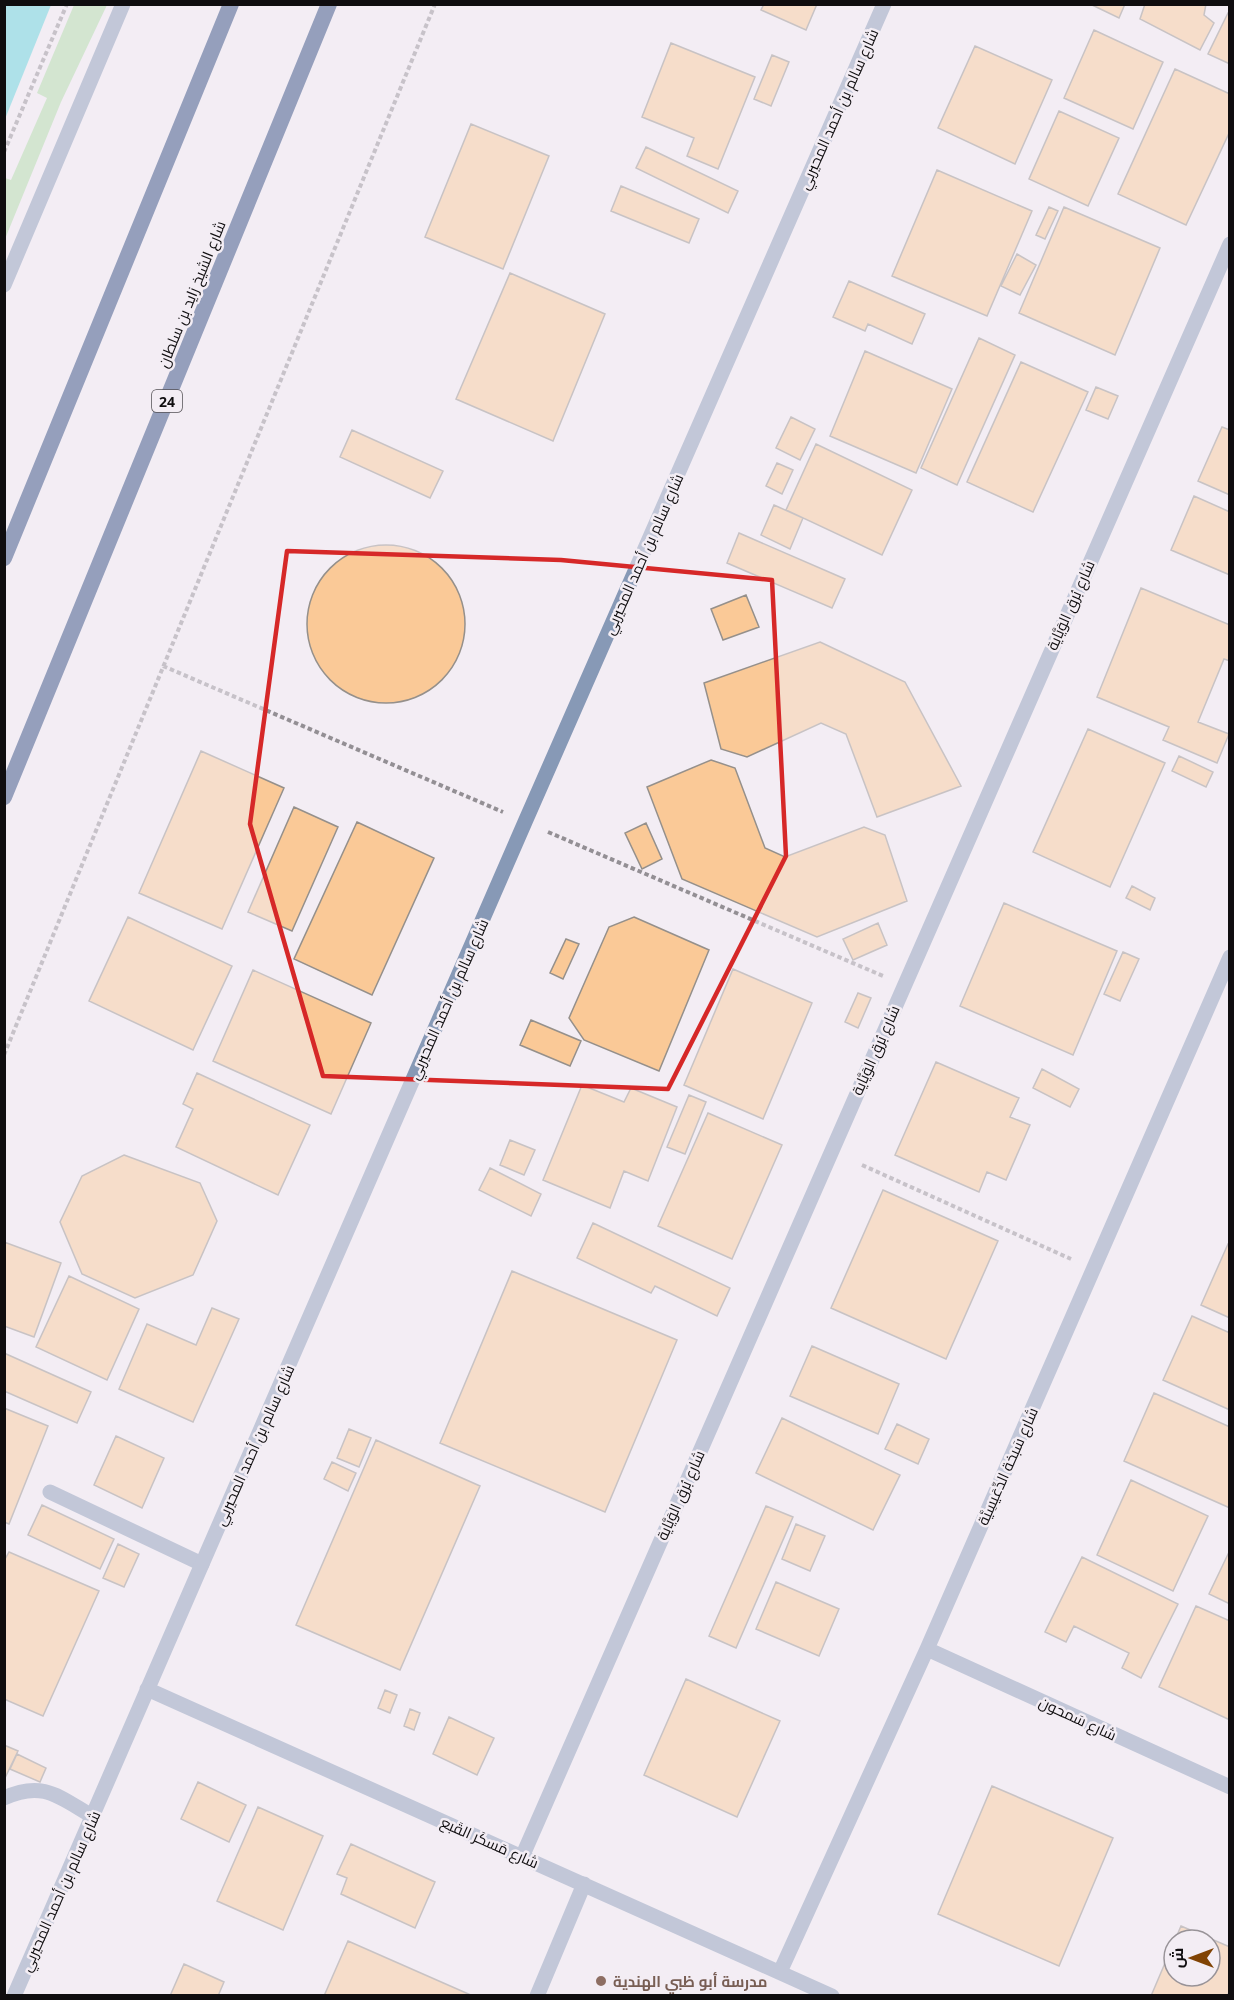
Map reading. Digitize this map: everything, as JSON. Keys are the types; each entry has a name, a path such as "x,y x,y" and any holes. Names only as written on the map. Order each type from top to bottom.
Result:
{"highway":[{"path":"4,558 231,4"},
{"name":"شارع الشيخ زايد بن سلطان","path":"4,797 329,4"}],"street":[{"path":"4,285 123,4"},
{"name":"شارع سالم بن أحمد المحيربي","path":"14,1995 884,4"},
{"name":"شارع بُرق الوَيَّاية","path":"522,1857 1230,244"},
{"name":"شارع سَبخة الدِّعَيسِيَّة","path":"780,1972 927,1649 1230,957"},
{"path":"50,1492 202,1564"},
{"name":"شارع سَمحون","path":"927,1649 1230,1787"},
{"name":"شارع مَسكَر القَبع","path":"147,1689 832,1995"},
{"path":"4,1798 18,1791 48,1790 92,1816"},
{"path":"537,1995 584,1884"}],"path":[{"path":"4,152 67,4"},
{"path":"4,1055 435,4"},
{"path":"862,1165 1071,1259"}],"highlighted area":[{"path":"287,551 561,560 772,580 786,856 668,1089 323,1076 250,824"}],"green space":[{"path":"74,5 107,5 61,102 5,239 5,178 11,180 47,98 37,93"}],"water":[{"path":"4,5 51,5 5,119"}],"building":[{"path":"764,4 817,4 806,30 761,10"},
{"path":"1090,4 1125,4 1119,18"},
{"path":"1145,4 1206,4 1204,15 1214,23 1200,50 1140,19"},
{"path":"1228,13 1230,14 1230,64 1208,54"},
{"path":"1094,30 1163,62 1133,129 1064,98"},
{"path":"671,43 755,77 718,169 687,156 694,138 642,117"},
{"path":"975,46 1052,80 1015,164 938,128"},
{"path":"772,55 789,62 771,106 754,99"},
{"path":"1175,69 1230,94 1230,131 1186,225 1118,194"},
{"path":"1059,111 1119,138 1088,206 1029,179"},
{"path":"471,124 549,156 503,269 425,237"},
{"path":"646,147 738,191 728,213 636,168"},
{"path":"937,170 1032,211 987,316 892,276"},
{"path":"621,186 699,219 689,243 611,211"},
{"path":"1049,207 1058,211 1045,239 1036,235"},
{"path":"1064,207 1160,248 1115,355 1019,313"},
{"path":"1017,254 1036,265 1020,295 1001,286"},
{"path":"510,273 605,314 553,441 456,399"},
{"path":"849,281 925,314 912,344 868,324 865,331 833,317"},
{"path":"979,338 1015,355 957,485 921,468"},
{"path":"865,351 952,389 916,473 830,436"},
{"path":"1021,362 1088,392 1033,512 967,482"},
{"path":"1096,387 1118,396 1108,419 1086,410"},
{"path":"791,417 815,429 800,460 776,448"},
{"path":"1222,427 1230,430 1230,495 1198,481"},
{"path":"352,430 443,471 430,498 340,457"},
{"path":"816,444 912,490 882,555 786,510"},
{"path":"777,463 793,470 782,494 766,486"},
{"path":"1194,496 1230,512 1230,575 1171,550"},
{"path":"774,505 803,518 790,549 761,535"},
{"path":"739,533 845,579 832,608 727,563"},
{"path":"386,545 401,546 416,551 430,558 442,568 452,580 459,594 464,609 464,639 459,654 452,668 442,680 430,690 416,697 401,702 386,703 371,702 356,697 342,690 330,680 320,668 313,654 308,639 307,624 308,609 313,594 320,580 330,568 342,558 356,551 371,546"},
{"path":"1141,588 1230,625 1230,661 1224,659 1198,722 1229,734 1217,763 1163,740 1169,727 1097,697"},
{"path":"746,595 759,627 723,640 711,609"},
{"path":"820,642 905,682 961,786 877,817 846,734 821,723 747,757 721,749 704,683"},
{"path":"1088,729 1165,763 1110,887 1033,852"},
{"path":"201,751 284,788 222,929 139,893"},
{"path":"1179,756 1213,772 1206,787 1172,771"},
{"path":"711,760 735,768 765,848 785,857 864,827 885,835 907,901 817,937 682,879 647,787"},
{"path":"294,807 338,827 292,931 248,912"},
{"path":"357,822 434,858 372,995 294,959"},
{"path":"646,823 662,859 642,869 625,833"},
{"path":"1132,886 1155,898 1150,910 1126,898"},
{"path":"1004,903 1117,951 1073,1055 960,1006"},
{"path":"128,917 232,966 193,1050 89,1001"},
{"path":"634,917 709,950 659,1071 584,1040 569,1018 609,927"},
{"path":"878,923 887,945 853,960 843,939"},
{"path":"566,939 579,944 563,979 550,973"},
{"path":"1123,952 1139,959 1120,1001 1104,994"},
{"path":"733,969 812,1003 763,1119 684,1085"},
{"path":"253,970 371,1023 331,1114 213,1061"},
{"path":"858,993 871,998 858,1028 845,1022"},
{"path":"531,1020 581,1041 570,1066 520,1045"},
{"path":"936,1062 1019,1098 1010,1117 1030,1125 1006,1180 987,1172 979,1192 895,1155"},
{"path":"1042,1069 1079,1089 1070,1107 1033,1088"},
{"path":"197,1073 310,1125 278,1195 176,1147 193,1109 183,1104"},
{"path":"582,1085 624,1102 631,1088 677,1107 648,1181 624,1171 610,1208 543,1180"},
{"path":"689,1095 706,1102 685,1154 667,1147"},
{"path":"708,1113 782,1145 732,1259 658,1226"},
{"path":"510,1140 535,1150 524,1175 500,1165"},
{"path":"124,1155 200,1183 217,1221 193,1275 135,1298 82,1274 60,1222 82,1176"},
{"path":"490,1168 541,1194 531,1216 479,1190"},
{"path":"883,1190 998,1241 946,1359 831,1308"},
{"path":"593,1223 730,1288 717,1316 655,1286 651,1293 577,1258"},
{"path":"4,1242 61,1263 34,1337 4,1326"},
{"path":"1228,1244 1230,1245 1230,1318 1201,1305"},
{"path":"512,1271 677,1340 605,1512 440,1443"},
{"path":"69,1276 139,1309 107,1380 36,1347"},
{"path":"212,1308 239,1319 193,1422 119,1389 147,1324 196,1345"},
{"path":"1192,1316 1230,1333 1230,1410 1163,1380"},
{"path":"812,1346 899,1384 878,1434 790,1396"},
{"path":"4,1353 91,1392 77,1423 4,1391"},
{"path":"1154,1393 1230,1427 1230,1508 1124,1461"},
{"path":"4,1408 48,1426 9,1524 4,1522"},
{"path":"782,1418 900,1475 873,1530 756,1473"},
{"path":"897,1424 929,1439 918,1464 885,1449"},
{"path":"349,1429 371,1438 359,1467 337,1458"},
{"path":"116,1436 164,1458 142,1508 94,1485"},
{"path":"376,1440 480,1486 400,1670 296,1625"},
{"path":"332,1462 356,1473 348,1491 324,1479"},
{"path":"1131,1480 1208,1516 1173,1591 1097,1555"},
{"path":"42,1505 114,1539 100,1569 28,1535"},
{"path":"766,1506 793,1517 736,1648 709,1636"},
{"path":"796,1524 825,1536 810,1571 782,1559"},
{"path":"118,1544 139,1554 124,1587 103,1578"},
{"path":"1230,1550 1230,1604 1209,1594"},
{"path":"9,1552 99,1591 43,1716 4,1699 4,1561"},
{"path":"1082,1557 1178,1604 1141,1678 1122,1668 1129,1653 1074,1626 1066,1642 1045,1632"},
{"path":"776,1582 839,1609 819,1656 756,1629"},
{"path":"1196,1606 1230,1621 1230,1720 1159,1687"},
{"path":"686,1679 780,1721 737,1817 644,1775"},
{"path":"385,1690 397,1695 390,1713 378,1708"},
{"path":"410,1709 420,1713 414,1730 404,1726"},
{"path":"449,1717 494,1738 477,1775 433,1754"},
{"path":"4,1745 18,1751 4,1780"},
{"path":"17,1754 46,1768 40,1782 10,1769"},
{"path":"198,1782 246,1805 229,1842 181,1819"},
{"path":"992,1786 1113,1838 1059,1966 938,1914"},
{"path":"258,1807 323,1836 283,1930 217,1901"},
{"path":"351,1844 435,1882 415,1928 341,1894 347,1878 337,1874"},
{"path":"348,1941 473,1996 324,1996"},
{"path":"1222,1944 1230,1947 1230,1990 1227,1996 1151,1996 1162,1970 1162,1988 1222,1988"},
{"path":"184,1964 224,1982 218,1996 170,1996"}],"place":[{"name":"مدرسة أبو ظبي الهندية","path":"601,1981"}]}
